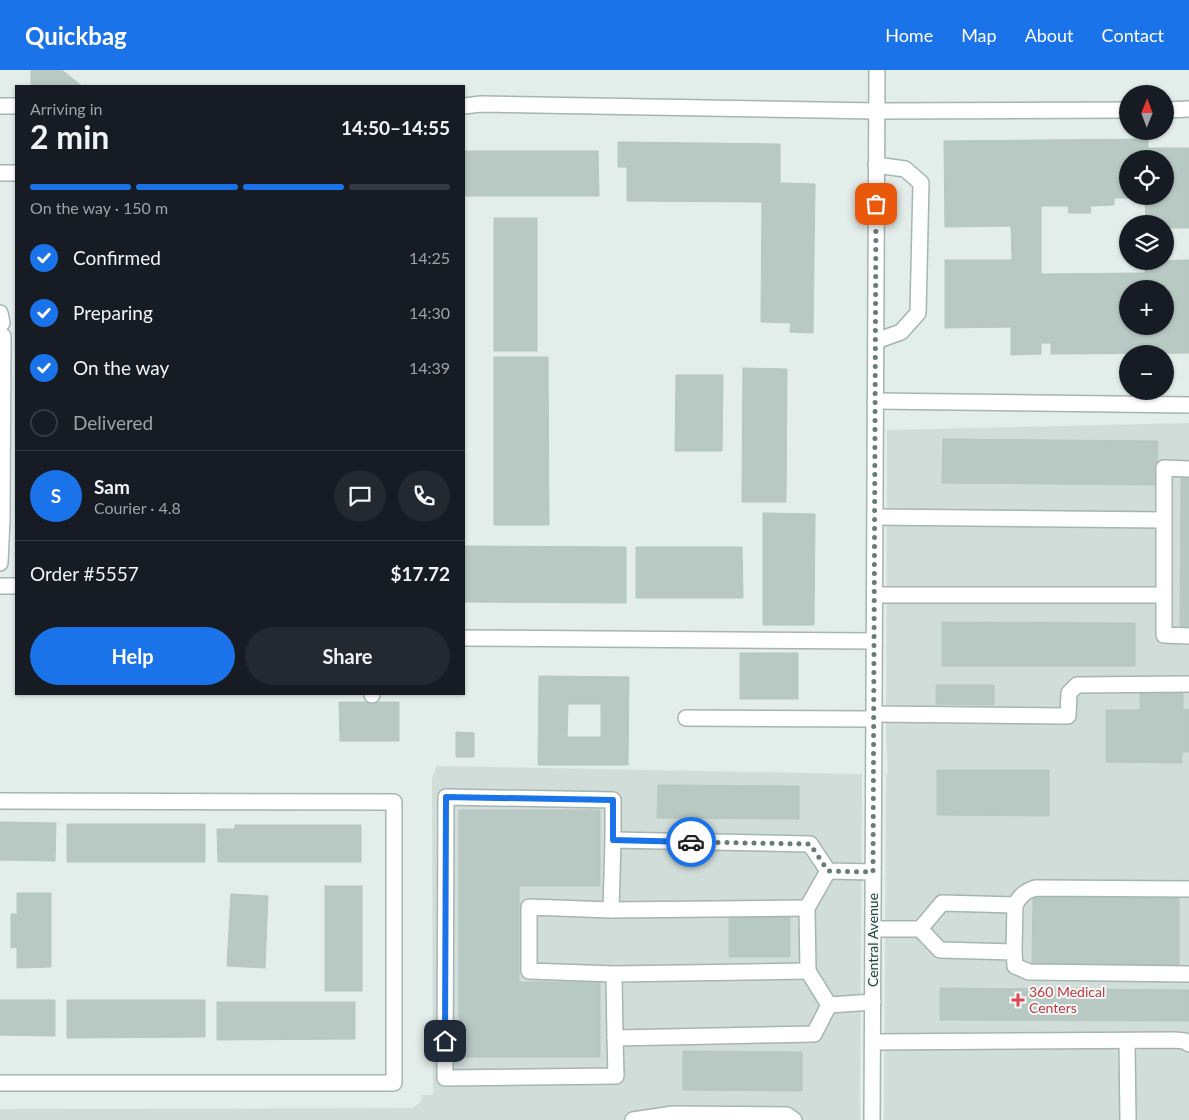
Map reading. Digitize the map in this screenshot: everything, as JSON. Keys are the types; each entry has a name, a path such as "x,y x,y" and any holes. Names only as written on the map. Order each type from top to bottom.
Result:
{"street":[{"name":"Central Avenue","path":"872,1120 877,75"},
{"path":"465,106 481,104 877,110 1119,110"},
{"path":"0,106 15,106"},
{"path":"1174,110 1189,110"},
{"path":"876,165 905,169 922,183 918,313 901,332 876,341"},
{"path":"0,174 15,174"},
{"path":"0,563 1,520 9,463 2,324"},
{"path":"876,401 1189,406"},
{"path":"1189,469 1164,468 1164,635 1189,636"},
{"path":"875,517 1164,520"},
{"path":"0,586 15,586"},
{"path":"875,595 1164,595"},
{"path":"465,638 874,641"},
{"path":"686,718 1068,716 1069,693 1076,685 1189,684"},
{"path":"612,910 613,800 446,797 445,1078 616,1076 614,974"},
{"path":"0,801 394,802 394,1083 0,1083"},
{"path":"613,840 810,844 828,871"},
{"path":"828,871 873,872"},
{"path":"828,871 806,908 808,971 828,1005"},
{"path":"1189,889 1034,888 1026,891 1015,906 1014,952 1015,966 1029,972 1189,974"},
{"path":"920,929 942,904 1015,906"},
{"path":"806,908 612,910 529,907 529,971 614,974 808,971"},
{"path":"873,929 920,929 940,950 1014,952"},
{"path":"828,1005 873,1002"},
{"path":"615,1038 814,1034 828,1005"},
{"path":"873,1042 1174,1040 1185,1041 1189,1044"},
{"path":"1127,1041 1128,1120"},
{"path":"632,1120 674,1114 789,1118"}],"shaded area":[{"path":"1189,423 1189,1120 884,1120 886,774 888,774 886,737 887,430"},
{"path":"437,766 862,774 860,1120 0,1120 0,1109 412,1108 420,1103 422,1095 433,1095 432,778"}],"building":[{"path":"31,70 62,70 81,85 31,85"},
{"path":"1148,140 1148,148 1189,148 1189,228 1174,228 1174,215 1146,215 1145,205 1174,205 1174,150 1119,150 1119,198 1114,198 1114,205 1090,206 1091,213 1069,213 1068,206 1041,206 1041,274 1145,273 1145,270 1174,270 1174,260 1189,260 1189,353 1174,353 1174,345 1119,345 1119,354 1051,354 1051,343 1041,343 1041,354 1011,355 1011,327 945,328 945,260 1012,260 1011,226 945,227 944,141"},
{"path":"618,142 780,144 780,183 815,184 813,333 790,332 791,323 761,322 762,202 627,201 627,167 618,167"},
{"path":"465,151 598,151 599,196 465,196"},
{"path":"494,218 537,218 537,351 494,351"},
{"path":"494,357 548,357 549,525 494,525"},
{"path":"743,368 787,369 786,502 742,502"},
{"path":"676,375 723,375 722,451 675,451"},
{"path":"943,439 1158,441 1157,485 942,483"},
{"path":"1181,476 1189,476 1189,628 1180,628"},
{"path":"763,513 815,514 814,625 763,625"},
{"path":"465,546 626,547 626,603 465,602"},
{"path":"636,547 742,547 743,598 636,598"},
{"path":"942,622 1135,623 1135,666 942,666"},
{"path":"740,653 798,653 798,699 740,699"},
{"path":"539,676 629,677 628,765 538,765","holes":["568,704 601,704 601,737 567,737"]},
{"path":"936,685 994,685 994,705 936,704"},
{"path":"1140,690 1183,690 1183,709 1189,710 1189,752 1182,752 1182,763 1106,762 1106,710 1140,710"},
{"path":"339,702 399,702 399,741 340,741"},
{"path":"456,732 474,733 474,757 456,757"},
{"path":"937,770 1049,770 1049,816 937,815"},
{"path":"658,785 799,786 799,819 657,818"},
{"path":"459,810 600,810 600,886 519,886 519,982 600,982 600,1057 459,1057"},
{"path":"0,822 56,823 55,861 0,860"},
{"path":"67,824 205,824 205,862 67,862"},
{"path":"235,825 361,825 361,862 218,862 217,829 235,829"},
{"path":"325,886 362,886 362,991 325,991"},
{"path":"17,893 51,893 51,967 17,968 17,947 11,948 11,914 17,914"},
{"path":"1033,893 1179,894 1179,967 1032,966"},
{"path":"231,894 268,896 265,968 227,966"},
{"path":"790,915 790,957 729,957 729,916"},
{"path":"940,988 1189,990 1189,1021 940,1020"},
{"path":"0,1000 55,1000 55,1036 0,1035"},
{"path":"67,1000 205,1000 205,1037 67,1038"},
{"path":"217,1002 355,1002 355,1039 217,1040"},
{"path":"683,1051 802,1052 802,1091 683,1090"}],"way so far":[{"path":"691,842 810,844 828,871 873,872 876,204"}],"place":[{"name":"360 Medical Centers","path":"1018,1000"}],"route":[{"path":"445,1041 446,797 613,800 613,840 691,842"}]}
